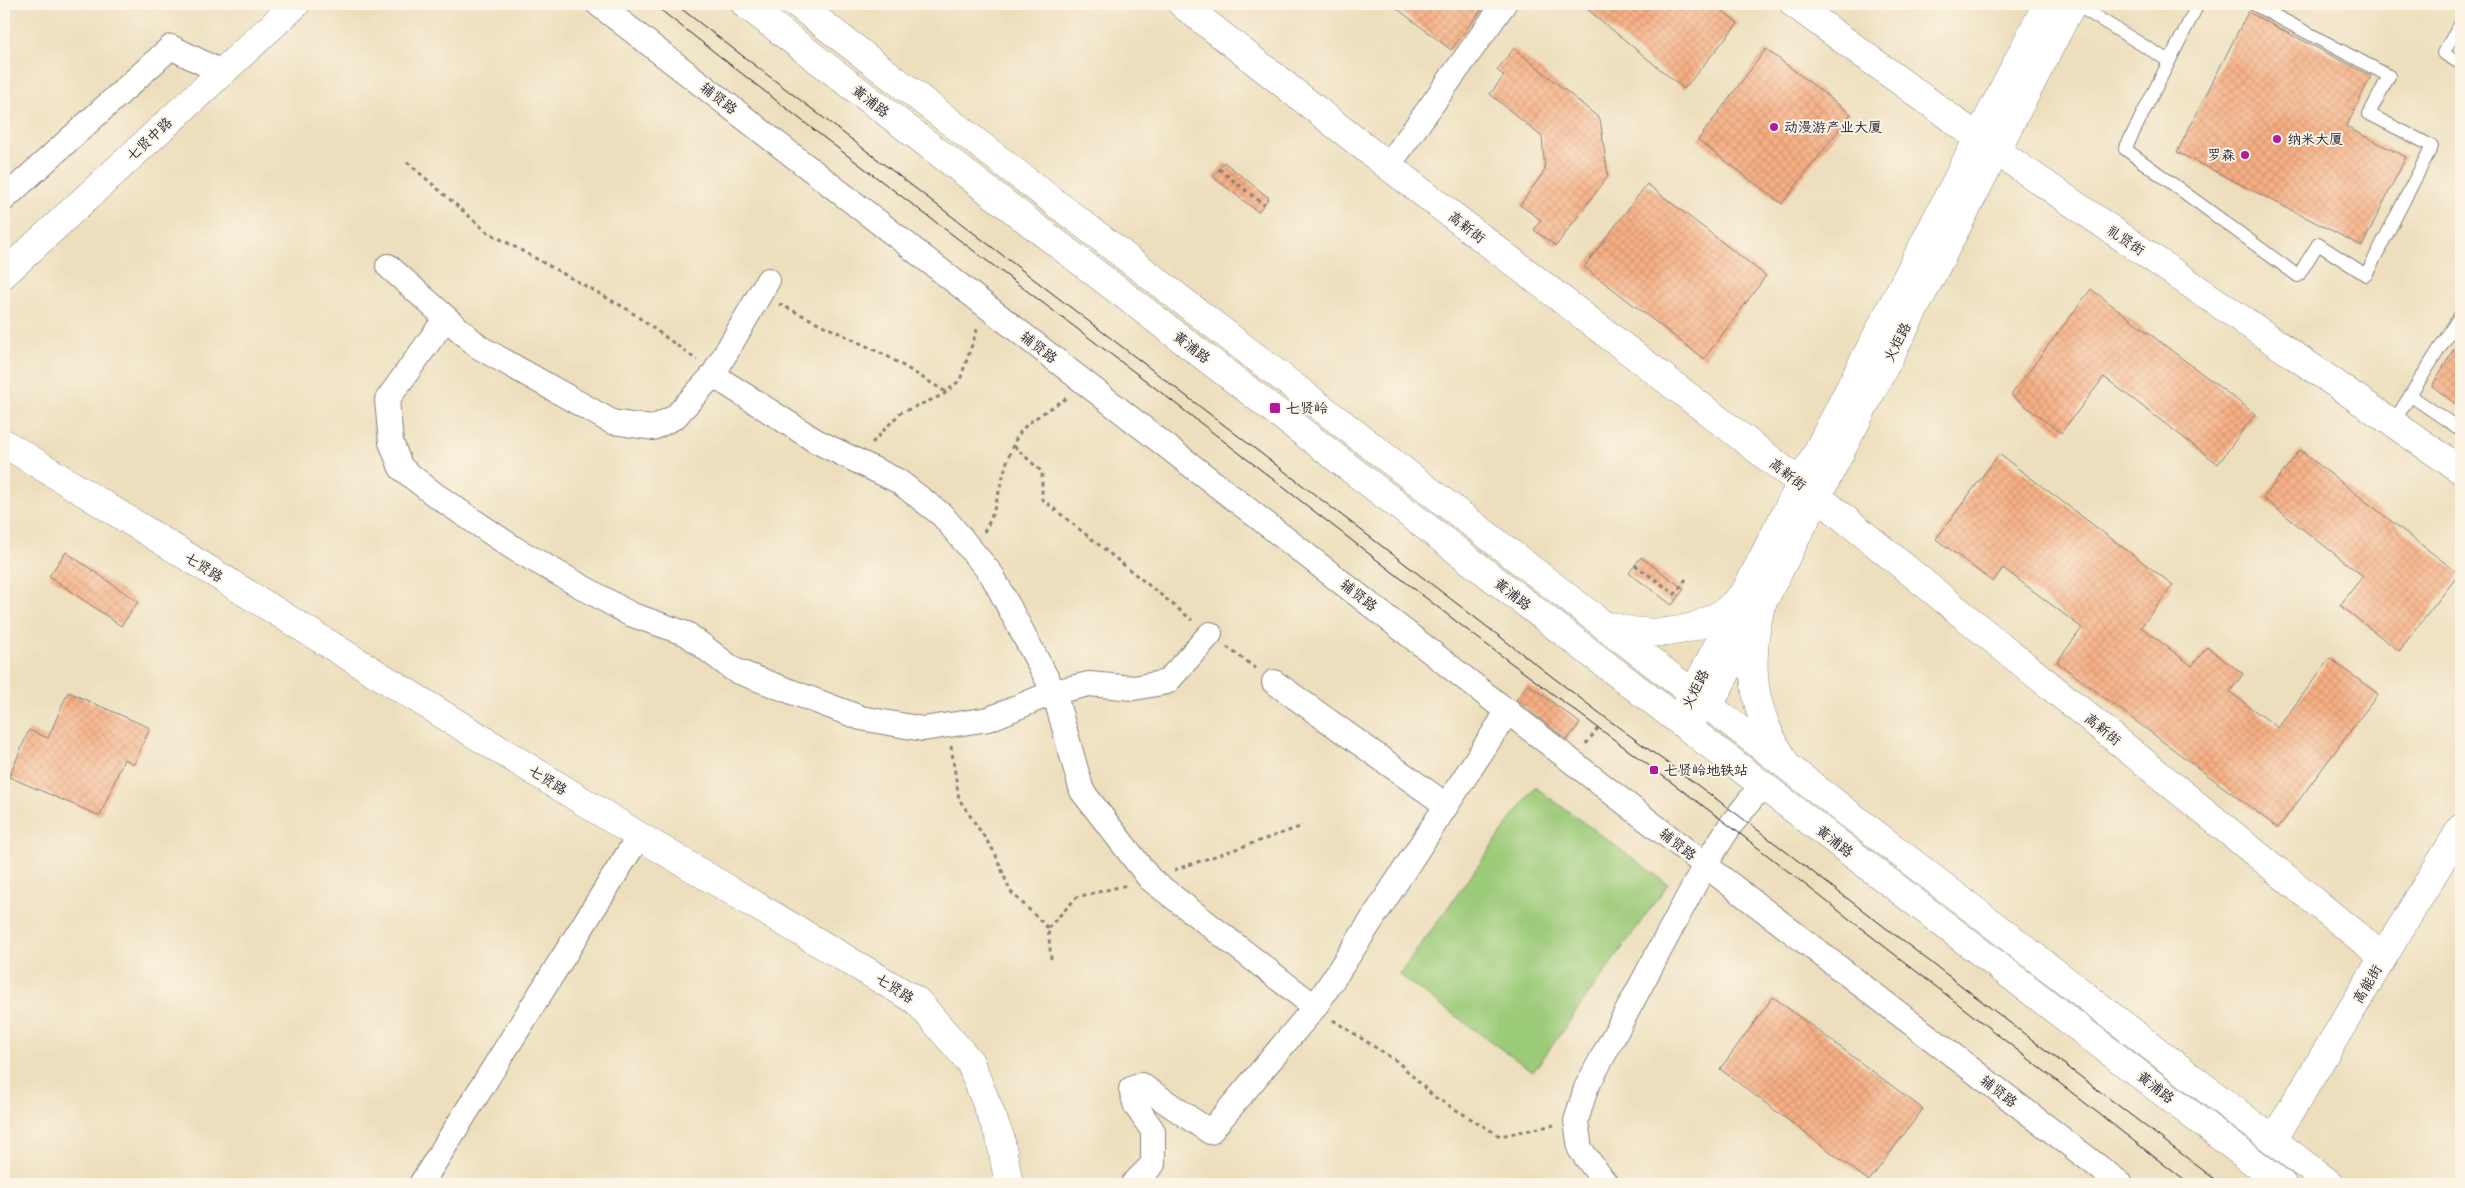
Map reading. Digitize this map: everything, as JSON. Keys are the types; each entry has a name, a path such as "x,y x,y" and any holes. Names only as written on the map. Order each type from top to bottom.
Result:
{"main road":[{"name":"七贤中路","path":"4,274 296,4"},
{"name":"黄浦路","path":"745,4 2282,1184"},
{"path":"797,4 2330,1184"},
{"name":"高新街","path":"1182,4 1388,166 1809,490 2383,957"},
{"name":"礼贤街","path":"1794,4 1987,144 2461,470"},
{"name":"火炬路","path":"1679,721 1701,700 1987,144 2047,4"},
{"name":"火炬路","path":"1987,144 2074,4"},
{"name":"七贤路","path":"4,443 639,836 916,1001 970,1062 1000,1137 1009,1184"},
{"path":"1601,623 1623,630 1646,633 1670,632 1695,625 1752,601 1756,695 1763,722 1789,768"},
{"name":"高能街","path":"2272,1140 2461,828"}],"street":[{"name":"辅贤路","path":"598,4 1706,865 2121,1184"},
{"path":"1388,166 1504,4"},
{"path":"4,199 171,47 221,72"},
{"path":"388,266 479,347 612,422 652,428 675,417 714,374 764,287"},
{"path":"446,318 387,400 391,442 401,468 434,494 515,549 630,614 687,634 734,670 861,718 923,729 989,719 1054,692 1089,684 1134,688 1167,682 1210,634"},
{"path":"714,374 816,442 898,481 942,515 992,575 1054,692 1082,791 1150,879 1315,1007"},
{"path":"1274,682 1446,804"},
{"path":"1133,1184 1153,1164 1153,1131 1136,1106 1131,1089 1142,1085 1210,1132 1315,1007 1508,711"},
{"path":"1606,1184 1580,1149 1576,1121 1586,1088 1706,865 1730,826 1762,785"},
{"path":"421,1184 639,836"}],"lane":[{"path":"2074,4 2169,61"},
{"path":"2198,4 2125,149 2298,276 2318,244 2366,275 2432,146 2369,114 2389,76 2253,4"},
{"path":"2461,22 2443,53 2461,64"},
{"path":"2393,423 2461,314"},
{"path":"2411,396 2461,430"}],"path":[{"path":"407,162 486,231 627,309 714,374"},
{"path":"1219,169 1264,204"},
{"path":"764,287 887,356 946,392"},
{"path":"857,461 900,413 946,392 960,380 986,306"},
{"path":"972,551 992,520 1014,446 1022,430 1086,384"},
{"path":"1014,446 1042,472 1042,499 1210,634 1274,682"},
{"path":"1635,565 1675,594 1686,579"},
{"path":"948,725 959,799 995,853 1010,891 1048,928 1051,959"},
{"path":"1315,1007 1398,1062 1433,1096 1500,1136 1576,1121"}],"green space":[{"path":"1535,787 1668,884 1533,1072 1399,975"}],"building":[{"path":"1391,4 1486,4 1451,50"},
{"path":"1581,4 1714,4 1738,23 1684,89"},
{"name":"纳米大厦","path":"2248,12 2371,76 2346,127 2406,157 2362,246 2177,152"},
{"path":"1514,48 1600,119 1608,176 1556,246 1534,230 1541,220 1520,205 1545,170 1542,137 1490,94 1504,76 1497,70"},
{"name":"动漫游产业大厦","path":"1766,49 1851,114 1782,204 1698,140"},
{"path":"1224,162 1269,198 1258,212 1213,177"},
{"path":"1647,184 1766,276 1704,359 1584,267"},
{"path":"2091,289 2255,414 2218,464 2104,377 2061,433 2011,395"},
{"path":"2461,337 2461,408 2432,386"},
{"path":"2300,450 2459,574 2399,651 2340,605 2363,576 2263,498"},
{"path":"1999,454 2173,585 2141,627 2192,666 2207,647 2243,674 2230,692 2278,728 2330,658 2378,694 2278,828 2057,662 2082,628 2003,568 1993,582 1936,539"},
{"path":"66,552 138,602 121,626 49,576"},
{"path":"1641,557 1684,589 1672,605 1629,573"},
{"path":"1528,684 1580,723 1567,740 1516,700"},
{"path":"68,692 150,728 134,764 124,759 100,816 9,777 29,730 48,738"},
{"path":"1773,997 1923,1109 1869,1181 1720,1069"}],"tram line":[{"path":"653,4 823,137 1145,380 1475,636 1730,826 2189,1184"},
{"path":"675,4 1606,718 1738,815 2221,1184"}],"place":[{"name":"动漫游产业大厦","path":"1774,127"},
{"name":"纳米大厦","path":"2277,139"},
{"name":"罗森","path":"2245,155"},
{"name":"七贤岭","path":"1275,408"},
{"name":"七贤岭地铁站","path":"1654,770"}]}
